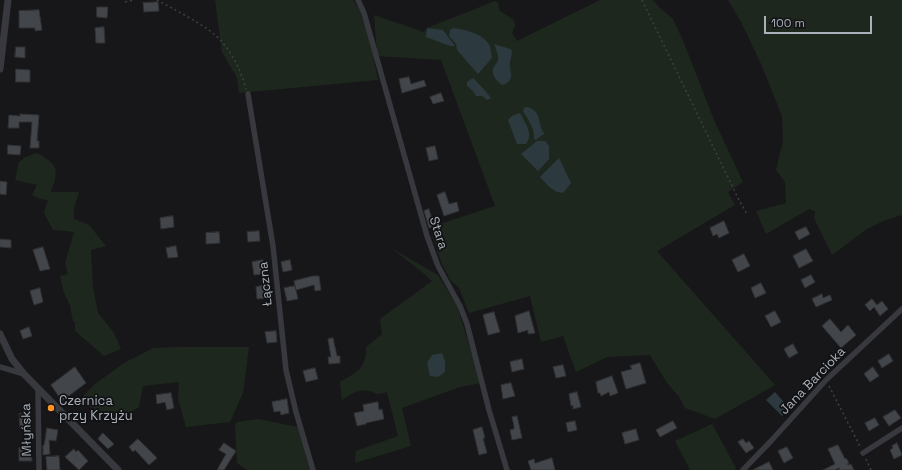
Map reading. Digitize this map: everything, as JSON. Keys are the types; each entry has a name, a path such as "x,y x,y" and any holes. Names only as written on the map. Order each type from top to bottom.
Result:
{"street":[{"path":"0,69 8,0"},
{"name":"Stara","path":"358,0 364,13 430,246 438,266 460,306 467,324 489,410 507,470"},
{"name":"Łączna","path":"248,94 273,246 286,370 296,412 313,470"},
{"name":"Jana Barcioka","path":"743,470 826,380 902,309"},
{"path":"0,334 12,358 24,374 118,470"},
{"path":"0,367 24,374"},
{"name":"Młyńska","path":"38,389 39,470"},
{"path":"863,453 902,428"}],"path":[{"path":"125,2 136,0"},
{"path":"157,0 185,15 221,40 233,56 241,72 248,94"},
{"path":"642,0 727,177 747,214"},
{"path":"826,380 871,470"}],"shaded area":[{"path":"215,0 353,0 361,12 362,19 366,20 378,80 239,93 237,78 222,52"},
{"path":"600,0 653,0 673,19 714,120 743,182 728,192 735,205 657,251 775,385 715,419 685,408 679,397 667,383 650,355 607,357 576,372 563,336 541,342 530,296 469,313 459,288 451,281 441,262 433,236 440,224 495,206 441,60 377,56 374,15 424,32 427,28 495,1 498,3 500,11 514,20 515,26 512,33 517,41"},
{"path":"728,0 902,0 902,215 886,220 867,229 832,255 814,218 815,211 809,209 766,234 756,211 786,203 785,182 776,170 783,141 782,116 762,66 742,24"},
{"path":"427,28 443,30 455,46 450,46 426,37"},
{"path":"453,28 469,31 479,35 490,46 492,58 478,74 457,50 456,44 449,36 450,30"},
{"path":"494,44 512,51 510,65 511,77 508,82 502,85 493,74 493,69 498,61"},
{"path":"473,78 491,98 487,100 482,96 476,96 467,86 467,82"},
{"path":"527,107 532,109 538,115 542,130 545,134 536,140 534,139 531,124 523,111 524,108"},
{"path":"520,113 529,132 526,144 517,144 508,120 513,115"},
{"path":"537,141 545,141 549,146 549,159 538,171 521,154"},
{"path":"35,153 44,157 54,166 56,174 51,192 79,192 74,208 74,219 89,225 106,246 91,250 93,287 98,313 114,333 121,349 104,356 75,331 75,322 73,322 70,305 64,293 60,276 68,274 65,263 74,232 53,230 44,213 48,200 40,199 32,195 37,185 15,180 19,162"},
{"path":"559,158 571,183 563,193 553,190 540,177"},
{"path":"391,248 438,275 457,306 481,383 460,387 402,408 411,446 355,463 356,451 398,436 387,392 378,394 369,391 361,391 342,400 340,382 359,369 365,360 366,347 382,334 380,319 432,281"},
{"path":"249,347 243,393 230,422 186,427 178,399 179,382 143,386 139,407 118,420 125,413 111,417 78,401 95,384 124,363 153,348"},
{"path":"442,353 445,361 445,372 438,377 430,376 427,363 432,355"},
{"path":"775,392 790,409 782,416 766,400"},
{"path":"258,419 298,427 310,470 247,470 237,463 235,426 237,422"},
{"path":"712,424 736,468 735,470 690,470 675,441"}],"building":[{"path":"158,2 159,11 144,12 143,3"},
{"path":"97,7 108,7 107,18 97,17"},
{"path":"39,10 42,30 35,31 35,28 19,28 19,11"},
{"path":"104,27 105,43 96,43 95,28"},
{"path":"16,47 25,47 25,58 15,57"},
{"path":"16,69 30,70 30,82 16,82"},
{"path":"409,77 411,84 424,80 426,86 402,93 399,79"},
{"path":"441,93 444,101 433,104 430,97"},
{"path":"20,114 39,115 37,141 39,141 39,148 30,148 32,122 19,122 19,128 8,128 9,115 20,116"},
{"path":"8,145 21,146 20,155 8,154"},
{"path":"435,146 438,159 429,161 426,148"},
{"path":"0,181 7,182 6,195 0,194"},
{"path":"445,192 449,204 457,202 459,211 444,216 437,195"},
{"path":"429,209 434,226 429,228 424,211"},
{"path":"173,216 174,227 161,229 160,218"},
{"path":"724,221 729,233 719,238 717,234 713,236 710,228"},
{"path":"806,227 810,234 799,240 795,232"},
{"path":"259,231 260,241 248,242 247,232"},
{"path":"219,232 220,243 206,244 206,233"},
{"path":"0,239 11,240 11,248 0,247"},
{"path":"176,246 178,257 168,258 166,248"},
{"path":"43,247 50,269 40,271 33,250"},
{"path":"806,249 813,261 799,268 793,256"},
{"path":"744,254 750,266 738,272 732,260"},
{"path":"263,260 265,274 254,275 252,262"},
{"path":"290,260 292,270 283,272 281,262"},
{"path":"811,275 815,282 805,288 801,280"},
{"path":"319,276 321,290 315,291 314,285 296,290 294,281"},
{"path":"761,283 766,293 755,298 751,288"},
{"path":"266,285 268,298 257,299 256,287"},
{"path":"295,286 298,299 287,301 284,288"},
{"path":"40,288 43,302 34,305 30,291"},
{"path":"822,294 823,298 830,295 832,300 816,307 812,299"},
{"path":"872,299 877,305 882,301 888,309 880,316 874,307 870,311 865,305"},
{"path":"529,311 535,333 528,334 528,330 518,333 515,316"},
{"path":"775,311 781,322 771,327 765,316"},
{"path":"494,312 500,332 488,335 483,315"},
{"path":"830,319 841,332 848,325 856,335 841,348 822,326"},
{"path":"29,327 32,336 23,339 20,331"},
{"path":"276,331 277,342 267,343 265,332"},
{"path":"333,338 337,356 340,356 340,363 329,364 328,357 331,357 328,339"},
{"path":"793,344 798,353 789,358 784,349"},
{"path":"889,354 893,361 882,368 878,361"},
{"path":"522,359 524,369 512,372 510,362"},
{"path":"640,363 646,383 626,389 621,372 632,369 630,366"},
{"path":"563,365 566,376 556,378 553,367"},
{"path":"75,367 86,383 62,401 51,385"},
{"path":"873,367 879,376 870,382 864,374"},
{"path":"315,368 318,379 306,382 303,371"},
{"path":"612,376 618,393 610,396 609,392 601,396 600,393 598,393 596,382"},
{"path":"511,383 515,396 503,399 501,385"},
{"path":"577,392 581,407 573,409 569,394"},
{"path":"171,393 174,408 167,410 165,402 157,404 156,395"},
{"path":"287,399 289,413 281,415 280,411 274,412 272,402"},
{"path":"378,402 379,410 382,409 384,419 357,426 354,413 364,411 363,405"},
{"path":"895,410 901,418 889,426 883,417"},
{"path":"31,413 31,429 20,429 19,414"},
{"path":"517,416 522,438 512,440 510,430 514,429 514,426 512,417"},
{"path":"875,418 879,425 869,431 865,423"},
{"path":"575,421 577,430 568,432 566,423"},
{"path":"673,421 677,428 660,437 656,430"},
{"path":"482,427 487,453 479,455 473,430"},
{"path":"47,428 58,430 56,441 49,440 50,454 43,455 43,445"},
{"path":"636,429 639,440 625,444 622,433"},
{"path":"103,433 114,444 108,449 98,439"},
{"path":"138,439 157,458 149,465 135,450 133,452 129,447"},
{"path":"743,439 746,443 749,441 754,448 746,453 738,442"},
{"path":"224,443 236,451 224,470 217,470 226,454 219,450"},
{"path":"897,443 902,455 894,459 890,450 893,448 892,446"},
{"path":"838,445 845,459 846,458 849,463 847,464 851,464 854,470 838,470 840,469 839,468 835,470 823,470 835,464 828,449"},
{"path":"26,447 26,451 31,451 32,461 19,461 19,448"},
{"path":"787,447 793,458 784,463 778,451"},
{"path":"74,449 76,452 78,450 88,461 79,470 65,457"},
{"path":"59,456 60,470 47,470 46,457"},
{"path":"552,458 555,470 531,470 528,461 534,459 535,463"},
{"path":"769,462 773,470 753,470"}],"place":[{"name":"Czernica przy Krzyżu","path":"51,408"}]}
